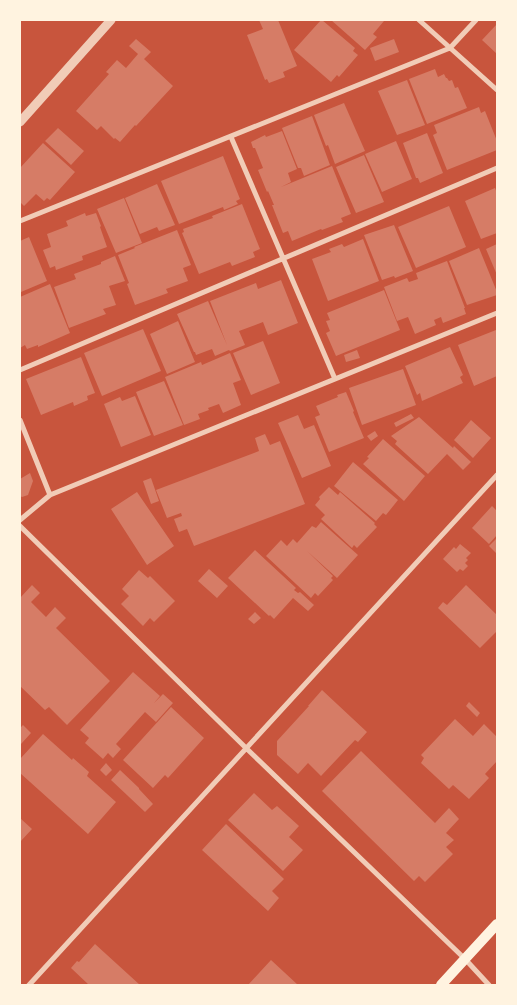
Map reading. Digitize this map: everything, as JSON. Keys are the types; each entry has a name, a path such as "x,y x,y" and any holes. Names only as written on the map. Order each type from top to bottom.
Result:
{"main road":[{"path":"441,985 497,924"}],"street":[{"path":"20,122 111,20"},
{"path":"419,20 497,90"},
{"path":"20,221 450,48 476,20"},
{"path":"231,136 335,379"},
{"path":"20,370 497,168"},
{"path":"20,520 50,495 497,313"},
{"path":"20,420 50,495"},
{"path":"29,985 497,475"},
{"path":"20,526 246,748 465,959 489,985"}],"building":[{"path":"259,20 278,20 297,66 283,72 285,77 269,83 267,79 265,80 247,35 263,29"},
{"path":"321,20 355,48 353,51 358,55 339,77 337,75 331,82 294,50"},
{"path":"331,20 384,21 373,34 377,37 365,50"},
{"path":"497,24 497,54 482,40"},
{"path":"136,39 151,52 144,59 173,86 120,142 114,139 101,126 97,130 76,111 109,74 106,72 117,60 126,68 138,54 129,46"},
{"path":"394,39 399,52 375,61 370,48"},
{"path":"435,69 438,77 444,74 449,81 452,80 455,88 458,87 467,108 427,124 409,79"},
{"path":"407,80 425,125 397,135 378,91"},
{"path":"344,103 365,151 335,164 314,115"},
{"path":"479,107 481,113 485,111 497,141 497,150 447,170 433,135 437,133 434,125"},
{"path":"312,116 330,165 304,176 301,168 298,168 282,128"},
{"path":"58,128 84,151 71,165 45,141"},
{"path":"282,131 297,169 288,173 291,182 281,187 332,166 351,214 341,218 343,222 292,241 288,231 283,233 272,205 274,205 258,170 263,168 251,142 265,135 266,137"},
{"path":"427,133 443,173 420,183 418,178 416,178 403,143"},
{"path":"396,141 412,179 382,192 365,154"},
{"path":"43,143 75,172 50,200 47,198 44,201 36,194 24,206 20,202 20,168"},
{"path":"364,155 384,202 356,213 336,167"},
{"path":"223,156 240,199 236,201 238,204 224,210 223,207 179,224 161,181"},
{"path":"157,184 175,225 159,231 157,227 140,234 125,198"},
{"path":"495,188 497,193 497,233 481,239 465,201"},
{"path":"124,198 142,243 116,253 97,209"},
{"path":"242,204 260,249 253,252 255,257 232,266 230,262 199,274 182,233 184,232 183,229 213,218 212,216"},
{"path":"449,206 466,247 416,268 398,227"},
{"path":"85,213 86,216 96,213 107,247 82,256 83,260 56,270 55,266 50,268 43,250 51,247 47,234 68,226 66,221"},
{"path":"394,225 413,271 395,278 394,276 382,280 364,235"},
{"path":"177,230 191,265 183,268 188,281 166,289 168,293 135,305 118,255"},
{"path":"29,237 47,281 21,292 20,241"},
{"path":"363,239 379,281 328,301 312,259 331,252 329,249 342,244 344,247"},
{"path":"497,244 497,275 486,249"},
{"path":"479,248 497,295 467,305 449,261"},
{"path":"115,256 125,281 109,286 116,305 103,309 106,314 69,328 54,287 76,279 74,274 101,264 101,262"},
{"path":"447,261 466,314 443,323 441,317 434,320 436,325 415,334 408,317 397,321 384,287 407,278 409,282 418,279 416,273"},
{"path":"281,280 298,323 268,335 263,322 239,331 245,345 215,356 212,349 196,355 177,314 208,301 227,345 210,301 256,283 258,289"},
{"path":"50,284 70,333 38,347 38,345 27,349 25,345 20,348 20,297"},
{"path":"384,290 400,330 336,356 326,333 330,331 326,321 330,320 327,313"},
{"path":"178,321 195,362 167,374 150,334"},
{"path":"143,329 161,371 102,396 84,353"},
{"path":"496,330 497,376 474,386 458,345"},
{"path":"263,341 280,383 251,395 233,353"},
{"path":"450,347 463,375 460,377 463,383 422,401 420,393 417,395 405,366"},
{"path":"357,350 360,358 346,362 344,355"},
{"path":"230,353 241,380 233,383 241,405 223,413 219,404 198,414 200,419 184,425 165,377 201,362 202,365"},
{"path":"81,357 95,393 87,396 88,400 74,406 73,402 41,415 26,379"},
{"path":"403,369 416,405 362,425 349,388"},
{"path":"164,381 183,425 154,436 136,392"},
{"path":"346,392 364,438 329,452 315,417 320,415 316,406"},
{"path":"135,396 151,435 121,447 104,404 120,397 122,401"},
{"path":"411,414 414,418 396,427 394,423"},
{"path":"298,415 304,429 314,425 331,466 302,478 278,423"},
{"path":"419,417 471,462 463,470 447,454 428,474 395,444 397,441 391,436"},
{"path":"471,420 491,438 473,458 454,440"},
{"path":"375,431 378,436 371,441 367,436"},
{"path":"265,434 270,445 280,441 305,504 194,546 187,529 179,532 174,519 182,516 181,513 167,518 156,490 259,451 255,438"},
{"path":"383,439 425,476 404,501 363,464"},
{"path":"353,462 398,500 386,515 383,513 376,521 334,486"},
{"path":"30,473 33,481 28,495 22,497 20,496 20,479"},
{"path":"151,478 159,501 151,504 143,481"},
{"path":"329,487 338,495 340,492 375,523 377,527 357,548 354,545 352,548 321,519 325,515 315,505 320,499 319,497"},
{"path":"137,492 174,546 147,565 111,509"},
{"path":"492,506 497,511 497,535 489,544 472,528"},
{"path":"321,522 358,555 337,578 307,551 333,576 331,578 333,580 318,596 315,593 311,598 266,556 281,540 287,546 293,539 297,543 312,526 316,528"},
{"path":"497,538 497,554 489,546"},
{"path":"460,544 471,553 466,558 468,560 465,563 468,566 463,571 460,569 457,572 443,559 454,547 456,549"},
{"path":"255,550 296,588 294,590 298,593 300,592 314,605 308,611 293,598 274,619 228,578"},
{"path":"209,569 228,586 217,598 198,581"},
{"path":"139,570 148,578 150,576 175,601 154,622 150,618 143,626 121,604 129,596 122,589"},
{"path":"32,585 40,593 31,602 46,617 55,607 66,618 56,628 110,681 67,725 49,707 45,710 20,686 20,598"},
{"path":"466,585 497,615 497,631 480,648 438,608 443,602 447,605"},
{"path":"255,612 261,618 254,624 248,619"},
{"path":"133,672 160,696 154,703 163,694 173,703 156,722 145,712 116,744 121,749 113,758 108,753 103,759 85,743 89,738 80,730"},
{"path":"322,690 367,732 358,742 355,740 321,776 308,763 298,774 277,755 277,741"},
{"path":"469,702 480,713 477,717 466,706"},
{"path":"171,707 204,738 168,778 165,775 153,788 123,760"},
{"path":"455,719 473,736 484,724 497,737 497,761 485,774 489,778 469,799 453,785 449,789 421,763 424,758 421,755"},
{"path":"23,725 31,733 21,744 20,728"},
{"path":"43,734 72,760 73,758 89,772 87,776 116,802 88,834 20,773 20,759"},
{"path":"361,751 435,823 449,808 459,819 446,833 454,840 446,847 453,854 425,882 419,876 414,881 322,791"},
{"path":"106,763 112,770 106,776 100,770"},
{"path":"120,770 153,804 145,812 111,780"},
{"path":"254,793 272,810 277,806 299,826 289,837 303,850 283,871 228,820"},
{"path":"20,818 32,829 20,842"},
{"path":"226,824 284,879 272,891 279,898 268,911 202,850"},
{"path":"95,944 140,985 89,985 71,968"},
{"path":"271,960 298,985 248,985"}]}
